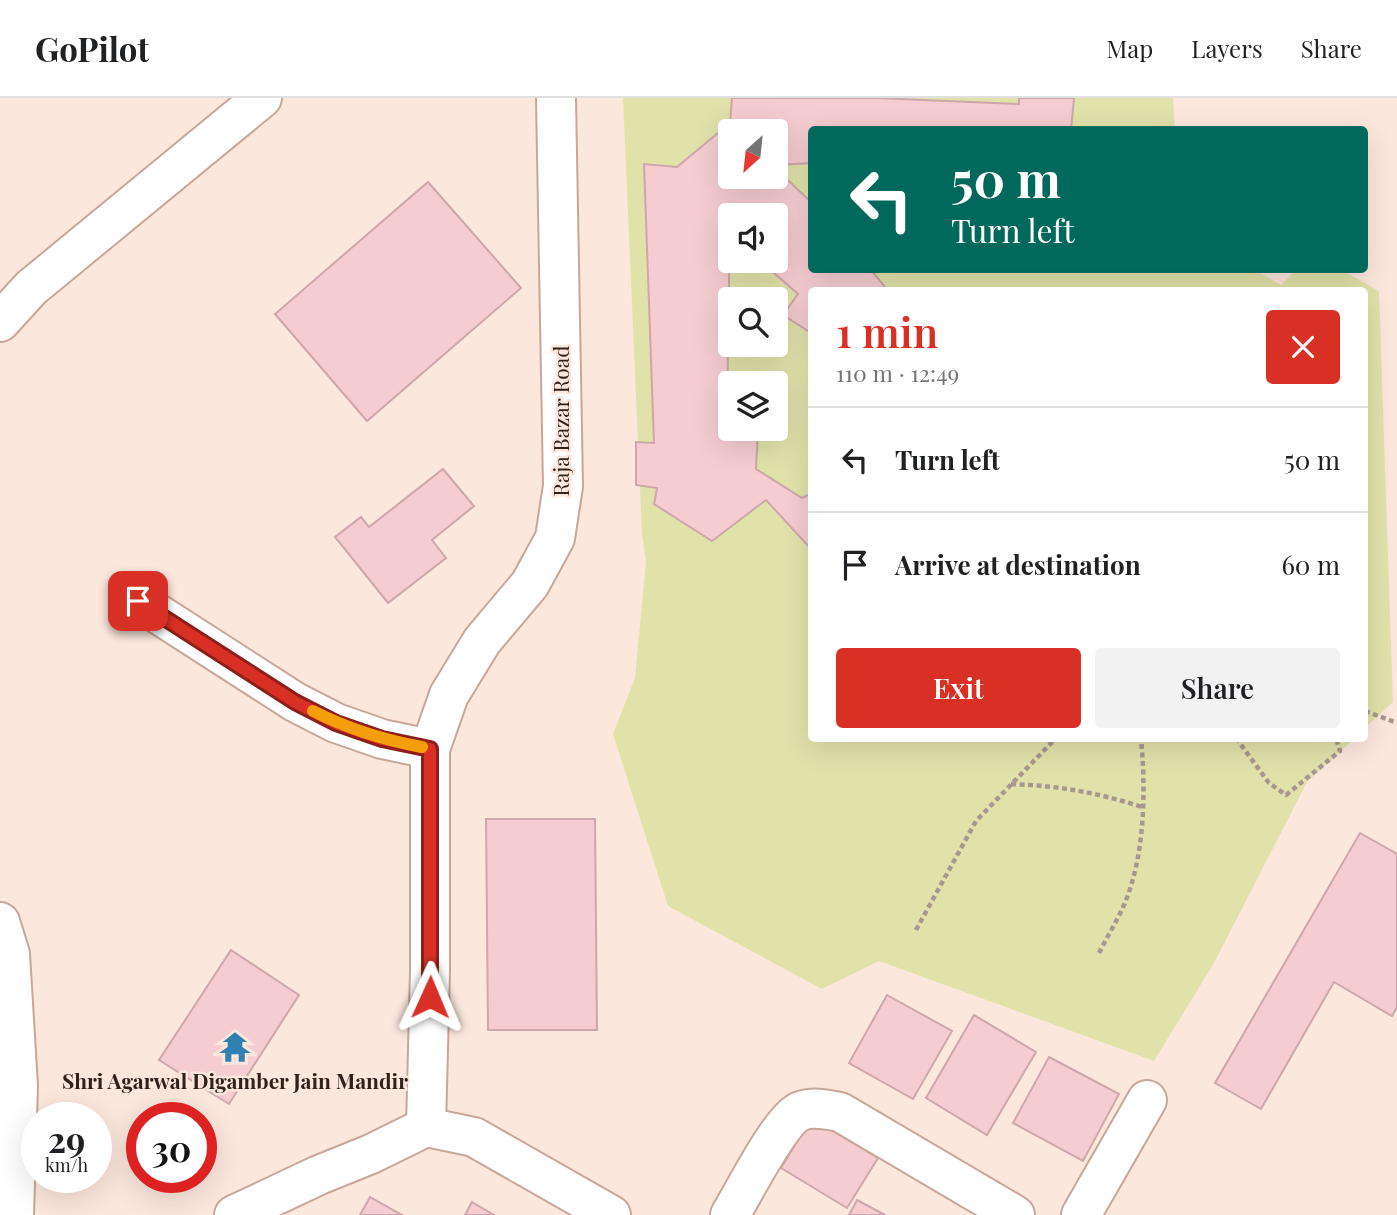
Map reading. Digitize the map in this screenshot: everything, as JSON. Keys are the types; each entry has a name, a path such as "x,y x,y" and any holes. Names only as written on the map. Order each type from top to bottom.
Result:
{"street":[{"path":"0,322 31,288 262,98"},
{"name":"Raja Bazar Road","path":"426,1127 430,971 430,749 449,695 482,641 530,584 555,538 563,486 556,98"},
{"path":"138,601 295,702 336,723 382,739 430,749"},
{"path":"0,922 10,954 18,1086 14,1215"},
{"path":"1082,1215 1147,1100"},
{"path":"730,1215 782,1128 798,1112 817,1108 841,1112 999,1211"},
{"path":"234,1215 426,1127 474,1136 611,1215"}],"path":[{"path":"1368,712 1397,723"},
{"path":"916,930 976,821 1052,742"},
{"path":"1099,953 1125,904 1138,860 1145,775 1141,742"},
{"path":"1239,742 1269,783 1286,795 1340,751 1337,742"},
{"path":"1011,784 1050,786 1099,794 1142,807"}],"green space":[{"path":"623,98 1173,98 1175,126 808,126 808,273 1260,273 1281,285 1293,273 1347,273 1379,291 1393,702 1368,725 1368,287 808,287 808,742 1351,742 1307,782 1214,963 1154,1061 879,961 822,989 668,906 613,734 635,678 646,562 642,534"}],"building":[{"path":"732,98 876,98 1019,104 1019,98 1074,98 1071,126 808,126 808,163 788,164 788,119 730,119"},
{"path":"718,133 718,189 788,189 788,180 808,199 808,273 873,273 885,287 808,287 808,331 788,318 788,308 798,294 774,273 788,273 788,203 718,203 718,273 729,273 729,287 718,287 718,357 728,357 728,371 718,371 718,441 757,441 756,469 802,498 808,495 808,546 766,500 712,541 654,504 657,488 636,485 636,442 654,443 644,164 677,167"},
{"path":"428,182 521,288 367,421 275,314"},
{"path":"443,469 474,506 432,540 446,558 388,603 335,537 361,517 369,527"},
{"path":"486,819 595,819 597,1030 488,1030"},
{"path":"1360,833 1397,854 1397,1007 1392,1016 1334,982 1261,1109 1215,1083"},
{"path":"231,950 299,995 229,1104 159,1060"},
{"path":"887,995 952,1031 913,1099 849,1063"},
{"path":"974,1015 1036,1052 987,1135 926,1098"},
{"path":"1049,1057 1119,1094 1083,1161 1013,1123"},
{"path":"811,1118 878,1158 847,1208 781,1168"},
{"path":"370,1197 402,1215 360,1215"},
{"path":"857,1200 885,1215 849,1215"},
{"path":"472,1202 494,1215 465,1215"}],"slow traffic":[{"path":"313,711 336,723 382,739 422,747"}],"place":[{"name":"Shri Agarwal Digamber Jain Mandir","path":"235,1047"}],"route":[{"path":"138,601 295,702 336,723 382,739 430,749 430,997"}]}
